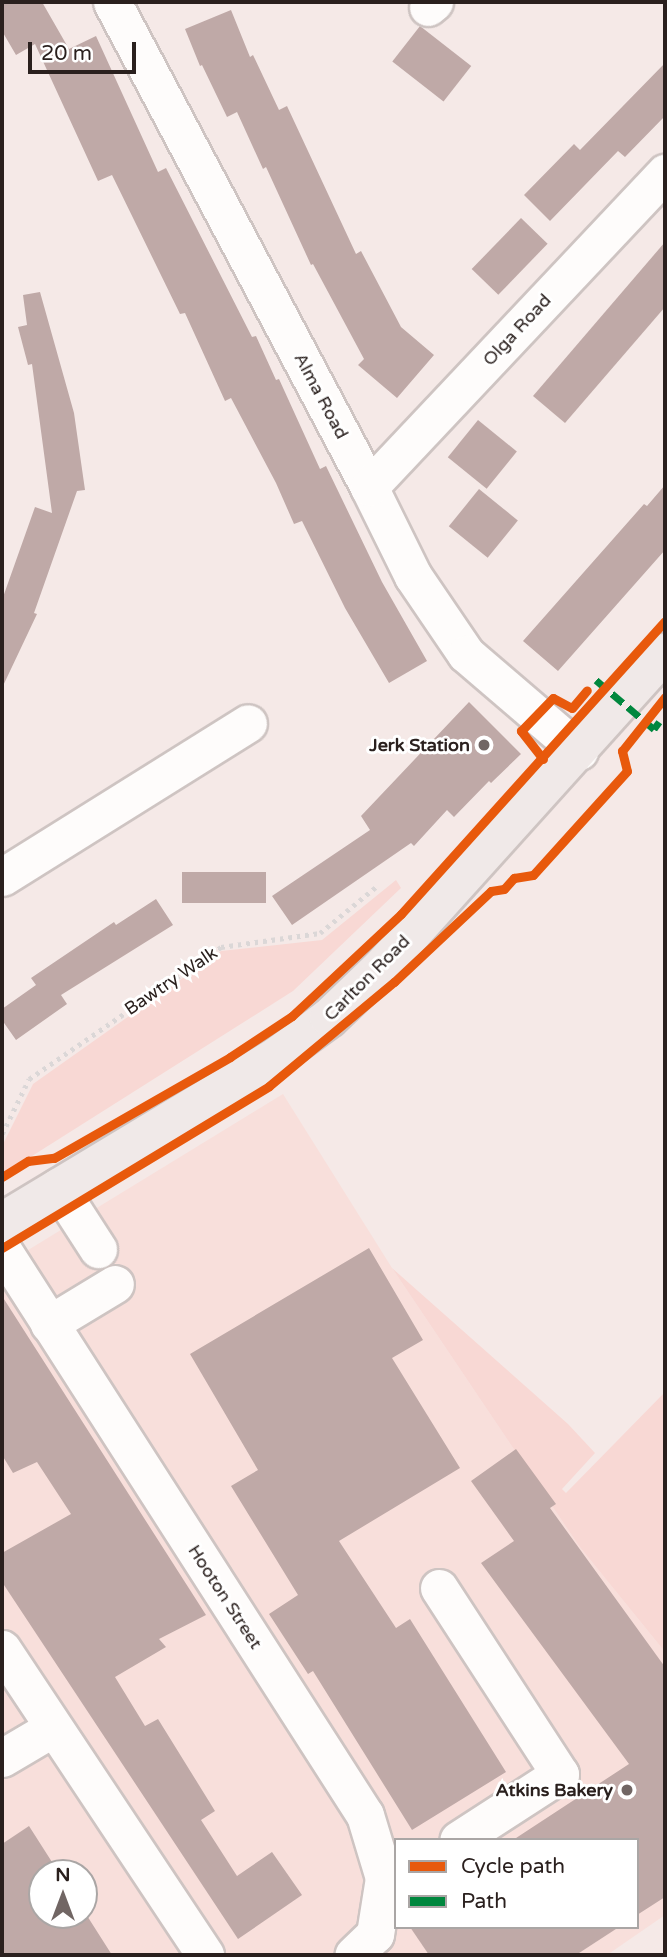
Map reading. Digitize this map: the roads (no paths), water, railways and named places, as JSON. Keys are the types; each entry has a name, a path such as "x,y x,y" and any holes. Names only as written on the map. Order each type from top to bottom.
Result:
{"main road":[{"name":"Carlton Road","path":"2,1222 277,1056 328,1018 382,967 665,653"}],"street":[{"name":"Alma Road","path":"113,2 369,487 413,576 466,654 579,751"},
{"name":"Olga Road","path":"369,487 665,173"},
{"path":"2,877 248,723"},
{"path":"58,1187 98,1249"},
{"name":"Hooton Street","path":"2,1249 365,1815 384,1878 389,1884 375,1934 354,1955"},
{"path":"49,1324 115,1284"},
{"path":"439,1588 560,1774 461,1838"},
{"path":"2,1649 205,1955"},
{"path":"2,1758 53,1728"}],"place":[{"name":"Jerk Station","path":"484,745"},
{"name":"Atkins Bakery","path":"627,1790"}]}
